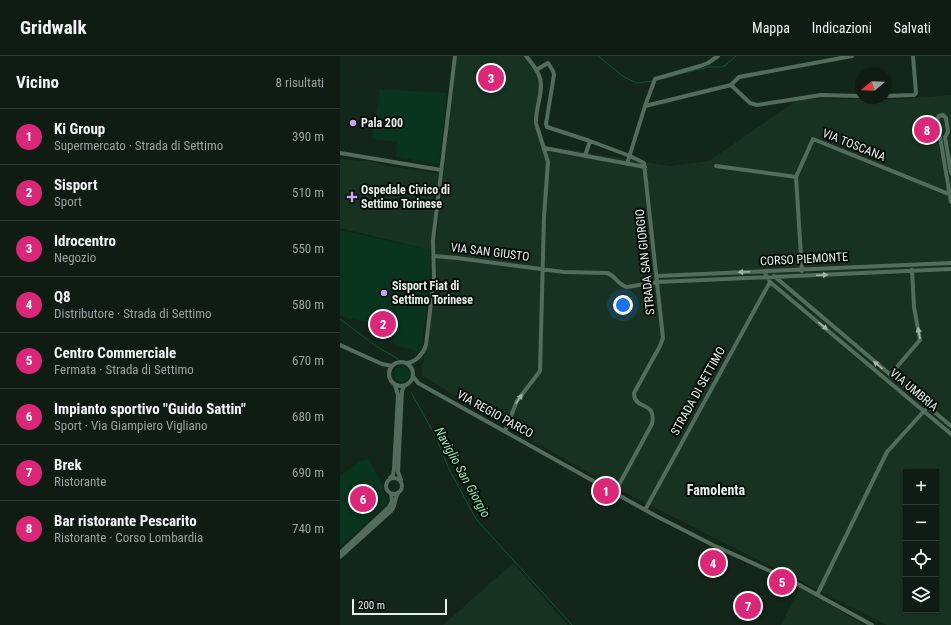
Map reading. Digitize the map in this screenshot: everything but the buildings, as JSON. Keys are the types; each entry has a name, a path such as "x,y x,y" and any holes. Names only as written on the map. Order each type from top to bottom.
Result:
{"street":[{"path":"389,371 392,366 399,362 407,363 415,360 426,346 434,278 433,240 455,56"},
{"path":"505,431 517,401 540,371 544,217 548,162 535,117 541,85 540,77 526,56"},
{"path":"627,164 654,81 708,63 718,56"},
{"path":"645,106 731,85 739,77 852,56"},
{"path":"891,96 914,95 916,93 914,56"},
{"path":"536,70 548,63 554,75 546,124 547,127 630,156 642,161 645,167"},
{"path":"731,85 750,103 757,105 821,95 855,96"},
{"path":"942,138 948,132 946,118 943,115 939,116 937,119 951,173"},
{"path":"942,138 951,136"},
{"path":"942,138 951,202"},
{"name":"VIA TOSCANA","path":"802,275 796,177 813,140 950,195"},
{"path":"585,156 590,141"},
{"path":"544,148 645,167"},
{"path":"340,153 441,170"},
{"path":"716,166 796,177"},
{"name":"STRADA SAN GIORGIO","path":"645,167 663,338 656,353"},
{"name":"VIA SAN GIUSTO","path":"434,256 564,272 608,273 613,275 625,287 658,282"},
{"name":"CORSO PIEMONTE","path":"657,276 951,262"},
{"path":"902,264 903,270"},
{"path":"881,265 882,272"},
{"name":"CORSO PIEMONTE","path":"658,282 951,269"},
{"name":"VIA UMBRIA","path":"890,374 920,340 914,307 912,270"},
{"name":"VIA UMBRIA","path":"764,271 770,282 951,434"},
{"name":"VIA UMBRIA","path":"770,271 774,277 951,426"},
{"path":"692,274 692,281"},
{"name":"STRADA DI SETTIMO","path":"646,510 770,282"},
{"path":"801,308 804,302"},
{"path":"839,339 843,335"},
{"path":"340,345 382,364 392,366"},
{"name":"STRADA DI SETTIMO","path":"615,492 652,424 654,416 651,410 636,402 634,393 656,353"},
{"path":"864,360 868,356"},
{"path":"395,385 404,386 410,383 413,376 415,360"},
{"path":"407,363 413,370"},
{"path":"340,553 388,509 391,503 391,494 387,490 386,485 393,475 394,469 398,395 395,385 390,379 389,371 382,364"},
{"name":"VIA REGIO PARCO","path":"413,376 418,383 615,492"},
{"name":"VIA REGIO PARCO","path":"410,383 418,383"},
{"path":"340,557 392,510 398,493 402,488 402,482 398,472 402,391 404,386"},
{"path":"817,595 887,452 928,407"},
{"path":"390,478 396,477 401,480"},
{"path":"615,492 713,545 794,582 872,625"},
{"path":"391,494 398,493"}],"shaded area":[{"path":"457,56 525,56 543,79 537,122 546,146 670,166 709,161 799,99 855,99 855,104 891,104 891,99 951,95 951,625 887,625 614,487 421,375 437,284 436,242"},
{"path":"380,89 447,93 439,164 396,157 398,142 372,139"},
{"path":"340,159 375,162 382,165 439,174 430,250 340,228"},
{"name":"Sisport Fiat di Settimo Torinese","path":"340,230 430,250 431,272 421,350 418,351 397,346 393,341 395,328 343,317 340,314"},
{"path":"399,366 405,366 410,371 408,380 405,382 399,382 394,377 394,371"},
{"path":"368,459 382,483 383,492 388,503 340,546 340,476 359,462"},
{"path":"513,563 568,625 443,625"},
{"path":"800,587 864,625 781,625"}],"waterway":[{"path":"598,56 624,77 637,83 653,81"},
{"path":"656,80 708,67 722,67 736,56"},
{"path":"340,319 376,346 398,359"},
{"name":"Naviglio San Giorgio","path":"411,392 437,439 448,467 476,519 572,625"}],"place":[{"name":"Idrocentro","path":"491,78"},
{"name":"Pala 200","path":"353,123"},
{"name":"Bar ristorante Pescarito","path":"927,130"},
{"name":"Ospedale Civico di Settimo Torinese","path":"352,197"},
{"name":"Sisport Fiat di Settimo Torinese","path":"384,293"},
{"name":"Sisport","path":"383,324"},
{"name":"Ki Group","path":"606,491"},
{"name":"Impianto sportivo \"Guido Sattin\"","path":"363,499"},
{"name":"Q8","path":"713,563"},
{"name":"Centro Commerciale","path":"782,582"},
{"name":"Brek","path":"748,606"}],"district":[{"name":"Famolenta","path":"716,490"}]}
